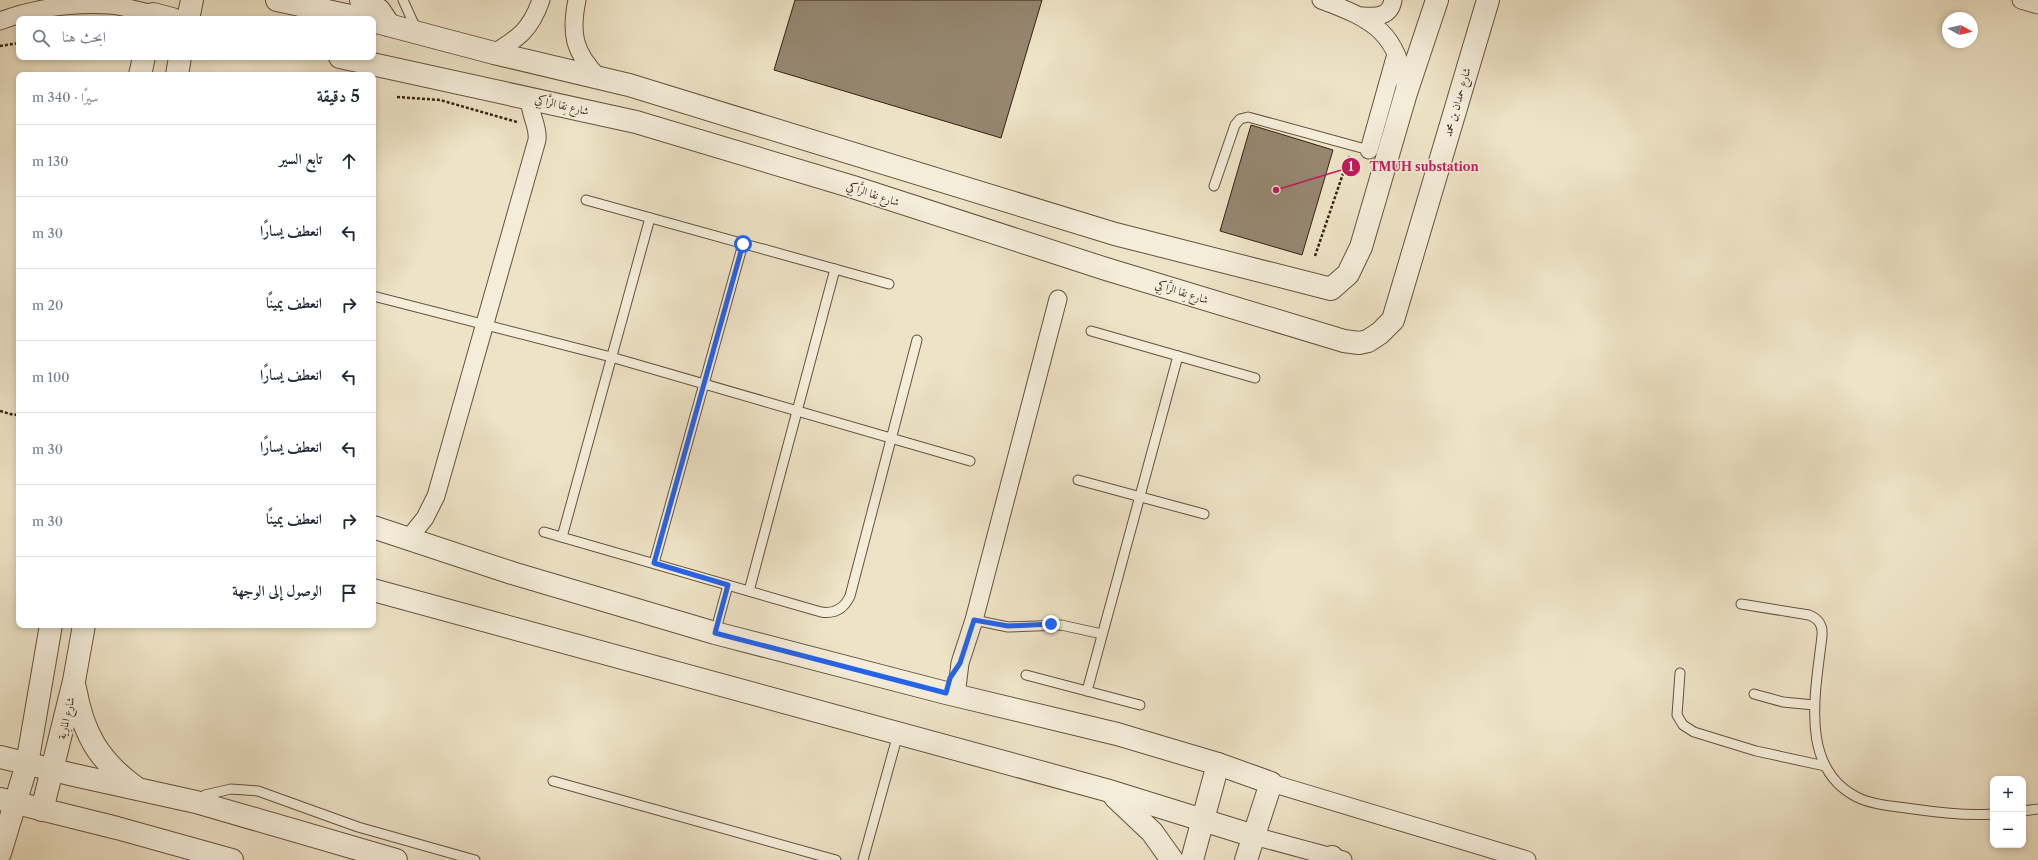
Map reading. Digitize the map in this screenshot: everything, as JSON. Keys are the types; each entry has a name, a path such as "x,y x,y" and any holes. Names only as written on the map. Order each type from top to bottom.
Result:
{"street":[{"path":"189,16 192,0"},
{"path":"277,0 350,16"},
{"path":"361,0 379,10 381,23 494,53 637,87 1115,234 1331,289 1348,274 1361,247 1406,93 1437,0"},
{"path":"494,53 522,35 530,24 541,0"},
{"path":"577,0 573,28 576,46 580,56 598,77"},
{"path":"1321,0 1362,16 1375,25 1385,36 1396,54 1404,78 1406,93"},
{"path":"1362,16 1373,17 1384,15 1392,6 1393,0"},
{"name":"شارع حمدان بن محمد","path":"1393,320 1488,0"},
{"path":"2021,0 2038,5"},
{"path":"0,21 20,13 79,5 111,5 158,13"},
{"path":"1361,148 1396,54"},
{"path":"141,72 143,60"},
{"path":"178,72 180,60"},
{"name":"شارع نِقا الرَّاكِي","path":"354,60 530,97 636,122 830,180 1106,269 1344,341 1359,343 1368,341 1380,333 1393,320"},
{"path":"409,538 425,518 436,496 537,140 537,128 530,110 530,97"},
{"path":"951,695 974,620 1058,299"},
{"path":"376,528 512,573 715,633 951,695 1117,734 1218,764 1271,783 1527,860"},
{"path":"376,591 1106,790 1333,859"},
{"path":"0,853 9,794 27,764 50,628"},
{"name":"شارع المارِية","path":"42,810 74,681 83,628"},
{"path":"74,681 80,713 94,746 119,775 140,790"},
{"path":"0,757 196,802 396,860"},
{"path":"1192,860 1218,764"},
{"path":"9,794 41,784 47,780 53,770"},
{"path":"1246,860 1271,783"},
{"path":"1106,790 1138,817 1152,832 1172,860"},
{"path":"9,794 42,810 117,828 232,860"}],"lane":[{"path":"403,0 417,32"},
{"path":"1214,186 1235,124 1240,119 1248,117 1361,148"},
{"path":"586,200 889,284"},
{"path":"562,536 650,218"},
{"path":"654,563 743,244"},
{"path":"749,591 835,269"},
{"path":"376,297 611,357 970,461"},
{"path":"1091,331 1255,378"},
{"path":"544,532 821,612 833,612 844,606 850,596 917,340"},
{"path":"1087,691 1178,356"},
{"path":"1078,480 1204,514"},
{"path":"715,633 728,585"},
{"path":"1741,604 1809,615 1818,620 1823,631 1814,705 1816,739 1820,755 1825,766 1840,786 1850,793 1870,802 1954,815 1990,814"},
{"path":"974,620 1008,626 1061,625 1102,634"},
{"path":"1680,673 1677,715 1679,721 1688,729 1756,751 1825,766"},
{"path":"1026,675 1140,705"},
{"path":"1754,694 1784,702 1814,705"},
{"path":"863,860 898,734"},
{"path":"554,781 836,860"},
{"path":"196,802 205,795 218,791 231,789 258,792 358,827 475,860"},
{"path":"2026,811 2038,809"}],"path":[{"path":"0,46 16,43"},
{"path":"397,97 440,100 537,128"},
{"path":"1315,256 1361,148"},
{"path":"0,411 16,415"}],"building":[{"path":"795,0 1042,0 1001,138 774,70"},
{"path":"1251,125 1333,150 1302,255 1220,231"}],"place":[{"name":"TMUH substation","path":"1276,190"}],"route":[{"path":"743,244 654,563 728,585 715,633 946,693 950,678 960,663 974,620 984,623 1008,626 1051,624"}]}
